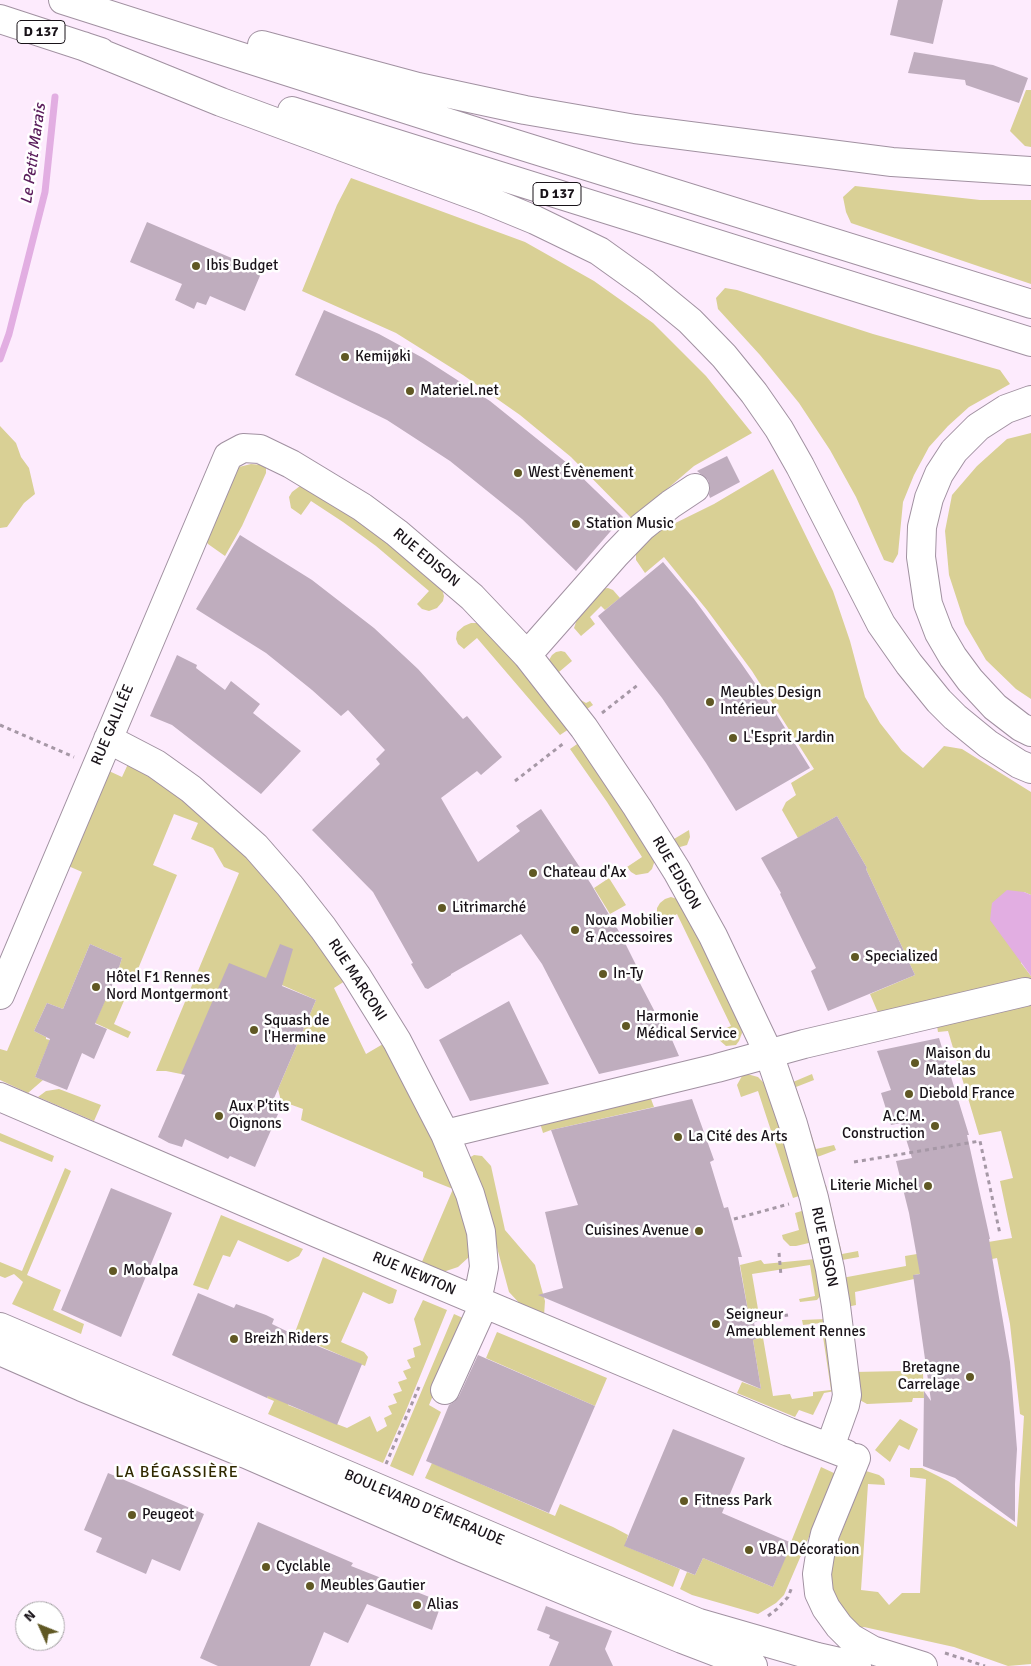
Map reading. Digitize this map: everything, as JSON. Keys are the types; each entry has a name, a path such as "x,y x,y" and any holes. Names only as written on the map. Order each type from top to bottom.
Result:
{"main road":[{"name":"D 137","path":"63,0 480,133 1031,304"},
{"path":"97,11 260,44 418,87 525,110 635,129 892,162 1031,171"},
{"name":"D 137","path":"0,19 1031,342"},
{"path":"82,46 221,102 493,202 599,251 645,284 690,321 724,356 754,393 779,429 881,624 908,664 955,717 988,744 1019,764 1031,769"},
{"path":"1031,400 1006,408 978,427 954,451 938,474 929,498 922,527 921,556 928,604 939,633 953,657 994,707 1031,732"},
{"name":"RUE EDISON","path":"228,456 244,448 260,449 291,464 362,507 397,533 472,597 527,655 584,728 677,871 713,936 769,1054 793,1124 814,1198 830,1269 840,1331 847,1395 830,1447"},
{"name":"RUE GALILÉE","path":"0,995 228,456"},
{"path":"527,655 642,527 671,504 696,488"},
{"name":"RUE MARCONI","path":"108,739 156,764 191,789 256,847 323,928 356,975 397,1041 445,1134 470,1194 481,1232 484,1267 480,1287 480,1301 445,1390"},
{"path":"445,1134 1025,992"},
{"name":"RUE NEWTON","path":"0,1097 789,1432 830,1447"},
{"name":"BOULEVARD D'ÉMERAUDE","path":"0,1327 572,1571 699,1623 857,1666"},
{"name":"BOULEVARD D'ÉMERAUDE","path":"0,1351 82,1387 246,1454 464,1549 682,1639 753,1666"},
{"path":"830,1447 856,1458 825,1534 817,1574 819,1593 826,1608 839,1626 851,1638 872,1650 930,1658"}],"path":[{"path":"0,725 96,767"},
{"path":"854,1162 980,1141 1000,1234"},
{"path":"734,1219 814,1198"},
{"path":"779,1253 781,1276"},
{"path":"753,1321 788,1315"},
{"path":"757,1639 762,1620 777,1609 788,1597 795,1581 800,1576 817,1574"},
{"path":"930,1658 985,1666"}],"shaded area":[{"path":"1026,90 1031,90 1031,147 1025,146 1010,131"},
{"path":"351,178 525,242 594,281 653,323 706,376 752,433 694,466 632,519 571,457 520,415 463,375 396,333 302,291 337,205"},
{"path":"855,186 980,200 1031,200 1031,284 851,223 846,212 843,197"},
{"path":"725,288 737,290 873,334 1000,370 1010,384 969,407 929,447 914,475 903,502 898,554 893,563 884,560 856,497 830,450 799,403 760,355 718,309 716,298"},
{"path":"0,426 16,443 21,457 29,468 35,494 24,503 7,527 0,528"},
{"path":"1031,433 1031,699 1016,689 986,660 965,624 949,575 945,531 952,495 977,466 1007,439"},
{"path":"251,464 262,465 266,468 266,473 242,526 225,556 206,541 233,474 239,467"},
{"path":"773,469 833,591 850,641 865,697 880,723 902,751 923,768 944,746 962,749 1031,792 1031,895 1024,892 1021,963 1031,976 1031,987 879,1015 870,994 915,975 867,868 837,816 798,838 782,810 786,802 796,795 791,783 814,769 752,671 707,610 664,557 645,573 636,560 636,551 647,537 714,504"},
{"path":"306,485 382,537 442,589 443,601 437,608 429,611 422,609 417,604 429,591 376,546 343,522 311,501 301,515 291,508 289,497 292,492 300,486"},
{"path":"608,588 613,590 620,598 605,610 601,606 590,617 595,624 581,636 574,628 578,616 601,589"},
{"path":"471,623 477,623 485,629 569,729 560,735 477,638 464,649 458,644 456,639 457,632"},
{"path":"561,651 565,652 572,661 559,672 579,699 586,703 590,701 593,705 587,709 576,701 549,665 552,655"},
{"path":"599,726 674,839 689,830 690,837 687,845 680,847 675,845"},
{"path":"580,742 656,857 652,869 648,873 636,875 627,867 642,857 570,749"},
{"path":"128,764 154,776 247,855 311,933 345,981 334,988 366,1054 383,1044 457,1188 471,1249 469,1257 458,1267 440,1273 421,1264 453,1189 423,1177 423,1172 301,1120 303,1109 281,1101 278,1089 316,1000 266,978 181,1074 156,1071 239,873 224,867 213,848 191,839 198,823 174,814 153,865 177,875 133,981 117,974 122,958 90,944 63,1009 47,1003 34,1031 50,1040 35,1077 43,1080 28,1093 0,1080 0,1049 7,1051 82,872 66,865 109,771 122,777"},
{"path":"609,878 626,905 610,914 594,888"},
{"path":"1007,890 1024,892 1031,895 1031,976 990,920 992,903"},
{"path":"671,897 677,899 685,909 741,1025 742,1033 736,1045 726,1046 718,1039 716,1032 731,1026 677,914 661,923 657,915 657,908 660,903"},
{"path":"110,989 126,996 114,1024 131,1032 128,1038 95,1023"},
{"path":"1031,999 1031,1664 1008,1666 954,1647 864,1627 858,1628 847,1619 831,1591 830,1561 866,1471 879,1475 884,1479 885,1485 868,1484 861,1590 878,1592 889,1605 902,1593 920,1593 926,1479 910,1477 910,1468 922,1468 948,1481 1017,1527 1024,1416 1020,1414 1010,1324 997,1258 914,1275 914,1279 855,1292 856,1305 847,1307 842,1278 906,1266 905,1256 1012,1238 1000,1181 1013,1178 1001,1131 979,1135 948,1031 938,1032 936,1020"},
{"path":"747,1074 758,1077 767,1086 802,1195 793,1198 758,1091 741,1097 737,1085 742,1076"},
{"path":"812,1074 814,1080 796,1087 816,1149 834,1145 836,1150 816,1157 791,1084"},
{"path":"59,1089 101,1105 94,1121 38,1097 46,1091"},
{"path":"647,1096 651,1099 654,1107 543,1133 540,1123"},
{"path":"0,1133 54,1156 52,1162 0,1141"},
{"path":"474,1155 482,1156 491,1166 505,1230 535,1265 545,1301 544,1316 522,1306 509,1292 492,1229 469,1158"},
{"path":"65,1168 71,1171 27,1275 61,1290 53,1310 84,1324 81,1334 12,1304 23,1282 14,1274 5,1278 0,1276 0,1262 22,1271"},
{"path":"826,1185 842,1254 858,1251 859,1257 842,1260 820,1187"},
{"path":"805,1210 813,1242 790,1246 783,1239 782,1235 799,1230 795,1213"},
{"path":"221,1215 303,1249 299,1256 288,1262 238,1240 230,1257 223,1255 208,1290 193,1285"},
{"path":"323,1257 397,1290 393,1303 389,1304 363,1292 341,1342 364,1352 368,1357 365,1366 315,1344 288,1405 347,1428 370,1416 377,1432 387,1426 384,1418 392,1414 388,1406 397,1403 393,1394 402,1391 398,1382 407,1379 403,1371 411,1368 407,1360 415,1357 413,1348 421,1345 414,1319 423,1300 447,1310 383,1463 268,1414 274,1401 267,1398 294,1335"},
{"path":"815,1259 821,1295 817,1300 800,1302 799,1299 815,1296 810,1265 752,1274 759,1315 752,1316 752,1311 748,1311 740,1265 761,1260 764,1264"},
{"path":"454,1314 465,1319 429,1405 441,1412 413,1476 390,1466"},
{"path":"826,1319 835,1391 824,1393 813,1415 799,1410 795,1417 737,1393 742,1382 761,1389 753,1340 756,1339 755,1328 761,1326 773,1396 790,1394 792,1399 813,1396 813,1392 831,1390 821,1323 803,1325 802,1320"},
{"path":"497,1332 607,1378 595,1406 486,1358"},
{"path":"907,1366 923,1374 924,1398 913,1398 912,1402 867,1404 856,1398 854,1372 903,1371"},
{"path":"900,1419 918,1429 909,1450 899,1445 890,1462 875,1450"},
{"path":"432,1463 555,1516 560,1504 613,1527 628,1535 625,1546 680,1569 673,1587 425,1478"},
{"path":"821,1467 836,1474 784,1595 776,1603 758,1614 692,1595 680,1589 687,1572 695,1575 703,1558 773,1587"}],"building":[{"path":"898,0 943,0 933,44 890,35"},
{"path":"914,52 993,65 1028,78 1019,103 966,85 965,80 908,73"},
{"name":"Ibis Budget","path":"147,222 262,271 245,311 210,296 206,305 197,302 194,309 175,300 182,284 130,262"},
{"path":"324,310 379,334 423,358 490,401 567,463 623,517 576,571 522,519 450,461 387,420 295,375"},
{"path":"727,456 740,482 710,498 708,480 697,471"},
{"path":"240,535 312,580 374,628 418,669 463,719 467,716 502,757 481,775 477,771 441,798 478,862 520,831 516,826 541,809 591,884 621,935 637,967 633,970 655,1012 660,1012 679,1056 599,1074 542,964 521,934 428,989 425,988 373,892 312,830 380,764 376,759 385,750 348,710 341,716 266,653 196,609"},
{"path":"663,562 694,599 741,663 775,712 810,768 736,811 662,698 598,616"},
{"path":"177,655 197,665 196,668 225,690 231,681 260,704 253,713 301,751 261,794 172,725 150,716"},
{"path":"837,816 867,868 915,975 828,1011 811,971 816,968 781,893 761,858"},
{"path":"90,944 122,958 95,1024 107,1029 94,1059 82,1053 67,1090 35,1077 50,1039 34,1031 47,1003 63,1009"},
{"path":"280,944 293,949 282,986 316,1000 269,1110 278,1114 255,1167 230,1156 228,1159 185,1139 182,1147 158,1137 185,1075 181,1074 229,963 266,978"},
{"path":"509,1001 549,1084 470,1101 439,1040"},
{"path":"939,1038 969,1135 967,1135 990,1239 1010,1362 1017,1449 1015,1522 955,1478 923,1466 924,1391 931,1401 913,1275 920,1274 909,1213 896,1161 912,1158 901,1123 891,1125 881,1093 891,1090 877,1051"},
{"path":"692,1099 714,1160 710,1162 724,1208 728,1207 742,1257 738,1257 748,1311 752,1311 755,1328 756,1339 753,1340 761,1389 538,1295 563,1288 545,1212 578,1205 551,1130"},
{"name":"Mobalpa","path":"111,1188 172,1213 121,1337 61,1310"},
{"path":"198,1293 234,1308 236,1304 266,1315 274,1319 272,1324 315,1345 362,1364 337,1425 268,1396 267,1398 172,1355"},
{"path":"478,1355 595,1406 549,1513 426,1461 449,1405 459,1396"},
{"path":"673,1429 745,1458 722,1513 792,1543 773,1587 703,1558 695,1575 624,1546"},
{"path":"108,1473 204,1514 180,1571 152,1559 146,1574 96,1552 102,1538 84,1530"},
{"path":"258,1522 353,1563 351,1566 442,1602 432,1630 367,1604 348,1643 324,1632 310,1666 218,1666 200,1658"},
{"path":"546,1606 612,1631 605,1649 613,1666 549,1666 559,1642 549,1638 550,1635 537,1630"}],"waterway":[{"name":"Le Petit Marais","path":"0,359 9,334 45,192 55,97"}],"place":[{"name":"Ibis Budget","path":"196,266"},
{"name":"Kemijøki","path":"345,357"},
{"name":"Materiel.net","path":"410,391"},
{"name":"West Évènement","path":"518,473"},
{"name":"Station Music","path":"576,524"},
{"name":"Meubles Design Intérieur","path":"710,702"},
{"name":"L'Esprit Jardin","path":"733,738"},
{"name":"Chateau d'Ax","path":"533,873"},
{"name":"Litrimarché","path":"442,908"},
{"name":"Nova Mobilier & Accessoires","path":"575,930"},
{"name":"Specialized","path":"855,957"},
{"name":"In-Ty","path":"603,974"},
{"name":"Hôtel F1 Rennes Nord Montgermont","path":"96,987"},
{"name":"Harmonie Médical Service","path":"626,1026"},
{"name":"Squash de l'Hermine","path":"254,1030"},
{"name":"Maison du Matelas","path":"915,1063"},
{"name":"Diebold France","path":"909,1094"},
{"name":"Aux P'tits Oignons","path":"219,1116"},
{"name":"A.C.M. Construction","path":"935,1126"},
{"name":"La Cité des Arts","path":"678,1137"},
{"name":"Literie Michel","path":"928,1186"},
{"name":"Cuisines Avenue","path":"699,1231"},
{"name":"Mobalpa","path":"113,1271"},
{"name":"Seigneur Ameublement Rennes","path":"716,1324"},
{"name":"Breizh Riders","path":"234,1339"},
{"name":"Bretagne Carrelage","path":"970,1377"},
{"name":"Fitness Park","path":"684,1501"},
{"name":"Peugeot","path":"132,1515"},
{"name":"VBA Décoration","path":"749,1550"},
{"name":"Cyclable","path":"266,1567"},
{"name":"Meubles Gautier","path":"310,1586"},
{"name":"Alias","path":"417,1605"}],"district":[{"name":"LA BÉGASSIÈRE","path":"177,1473"}]}
